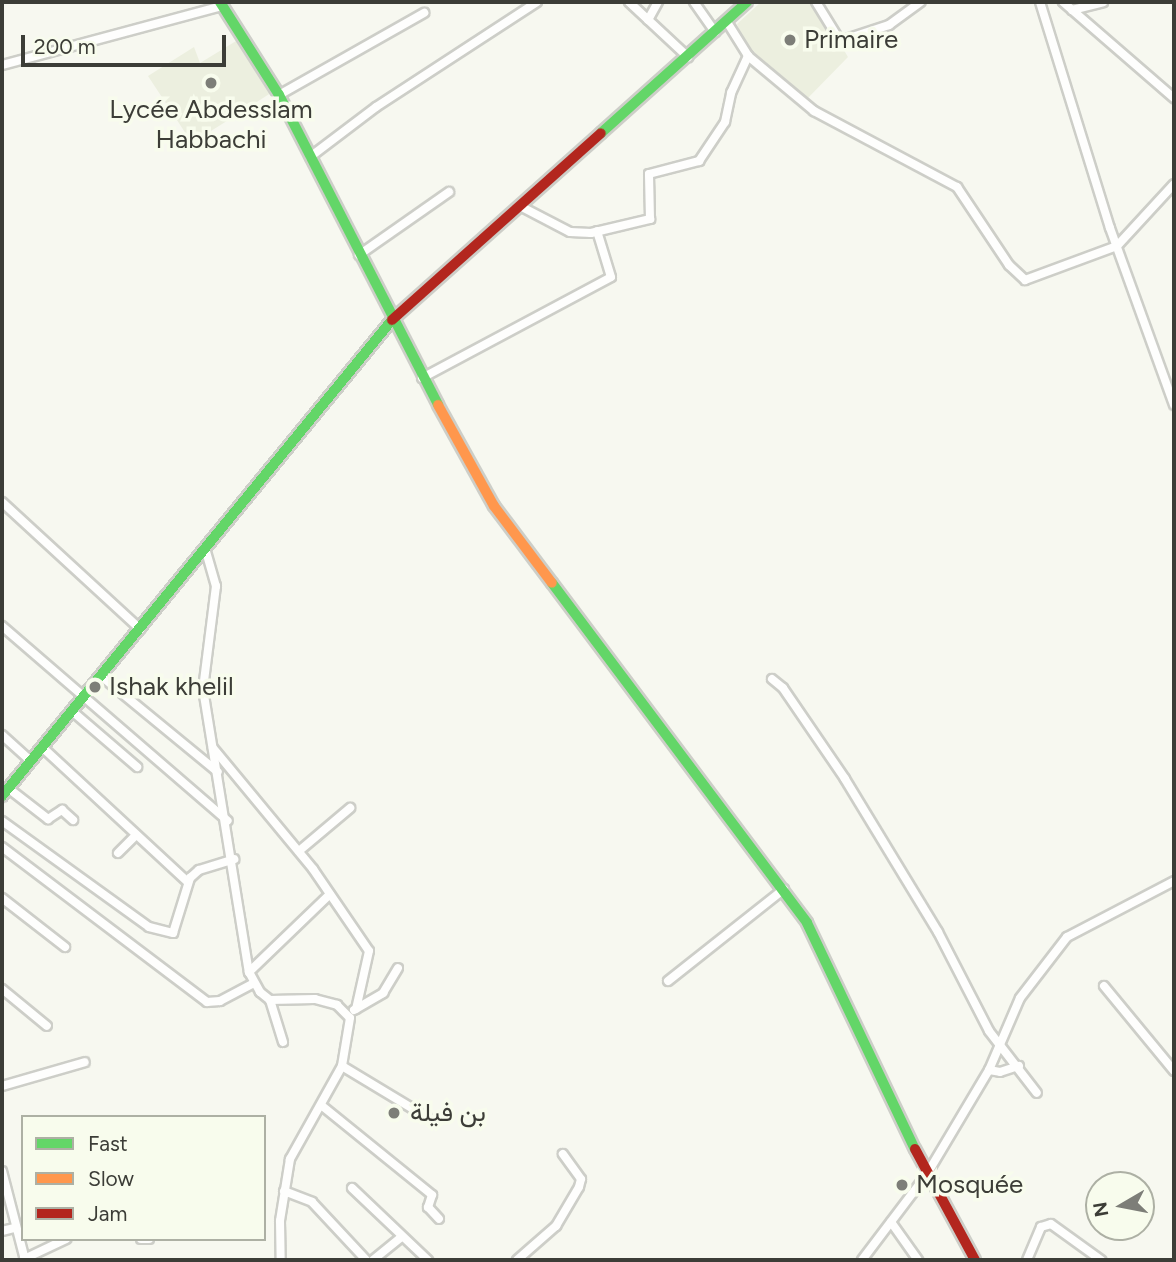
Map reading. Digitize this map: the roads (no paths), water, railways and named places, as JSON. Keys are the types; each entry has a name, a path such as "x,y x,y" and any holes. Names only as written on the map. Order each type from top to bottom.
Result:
{"street":[{"path":"310,157 376,107 537,2"},
{"path":"629,2 688,57"},
{"path":"648,20 658,2"},
{"path":"694,2 715,32"},
{"path":"73,820 62,810 48,819 5,790 392,320 747,2"},
{"path":"817,2 840,41 889,24 921,2"},
{"path":"1040,2 1117,246 1174,405"},
{"path":"1063,2 1174,99"},
{"path":"1072,10 1103,2"},
{"path":"2,65 221,4 279,95 422,378 498,512 784,889 813,934 928,1174 975,1260"},
{"path":"279,95 424,13"},
{"path":"727,22 748,56 814,111 957,187 1009,265 1025,280 1117,246 1174,184"},
{"path":"520,206 570,232 597,231 650,219 649,174 699,160 725,122 731,93 748,56"},
{"path":"359,255 449,192"},
{"path":"422,378 611,277 597,231"},
{"path":"2,502 140,629"},
{"path":"205,548 216,586 203,675 234,859 249,972 254,984 270,1000 283,1042"},
{"path":"2,626 228,821"},
{"path":"101,676 218,772"},
{"path":"772,680 783,688 845,779 937,932 989,1031 1019,1066 1037,1093"},
{"path":"72,711 137,767"},
{"path":"2,735 30,761"},
{"path":"42,747 187,884"},
{"path":"214,748 299,851 369,951 352,1010 350,1035 342,1066 290,1159 284,1191 281,1260"},
{"path":"299,851 350,808"},
{"path":"2,821 149,927 173,933 187,884 199,870 234,859"},
{"path":"118,853 136,835"},
{"path":"2,847 207,1002 220,1001 254,984"},
{"path":"862,1260 928,1174 989,1070 1020,998 1067,937 1174,881"},
{"path":"668,981 784,889"},
{"path":"249,972 331,894"},
{"path":"2,898 65,947"},
{"path":"270,1000 315,999 352,1010 383,993 398,968"},
{"path":"1104,986 1174,1071"},
{"path":"2,989 47,1026"},
{"path":"2,1086 85,1062"},
{"path":"342,1066 433,1121"},
{"path":"989,1070 1000,1072 1019,1066"},
{"path":"321,1105 432,1195 428,1207 439,1219"},
{"path":"517,1260 556,1226 579,1187 581,1179 563,1154"},
{"path":"2,1171 5,1195 24,1259 62,1241"},
{"path":"352,1188 428,1260"},
{"path":"284,1191 312,1202 363,1259"},
{"path":"891,1222 918,1260"},
{"path":"1027,1260 1041,1227 1051,1224 1101,1260"},
{"path":"2,1231 14,1228"},
{"path":"373,1260 401,1237"}],"place":[{"name":"Primaire","path":"790,40"},
{"name":"Lycée Abdesslam Habbachi","path":"211,83"},
{"name":"Ishak khelil","path":"95,687"},
{"name":"بن فيلة","path":"394,1113"},
{"name":"Mosquée","path":"902,1185"}]}
